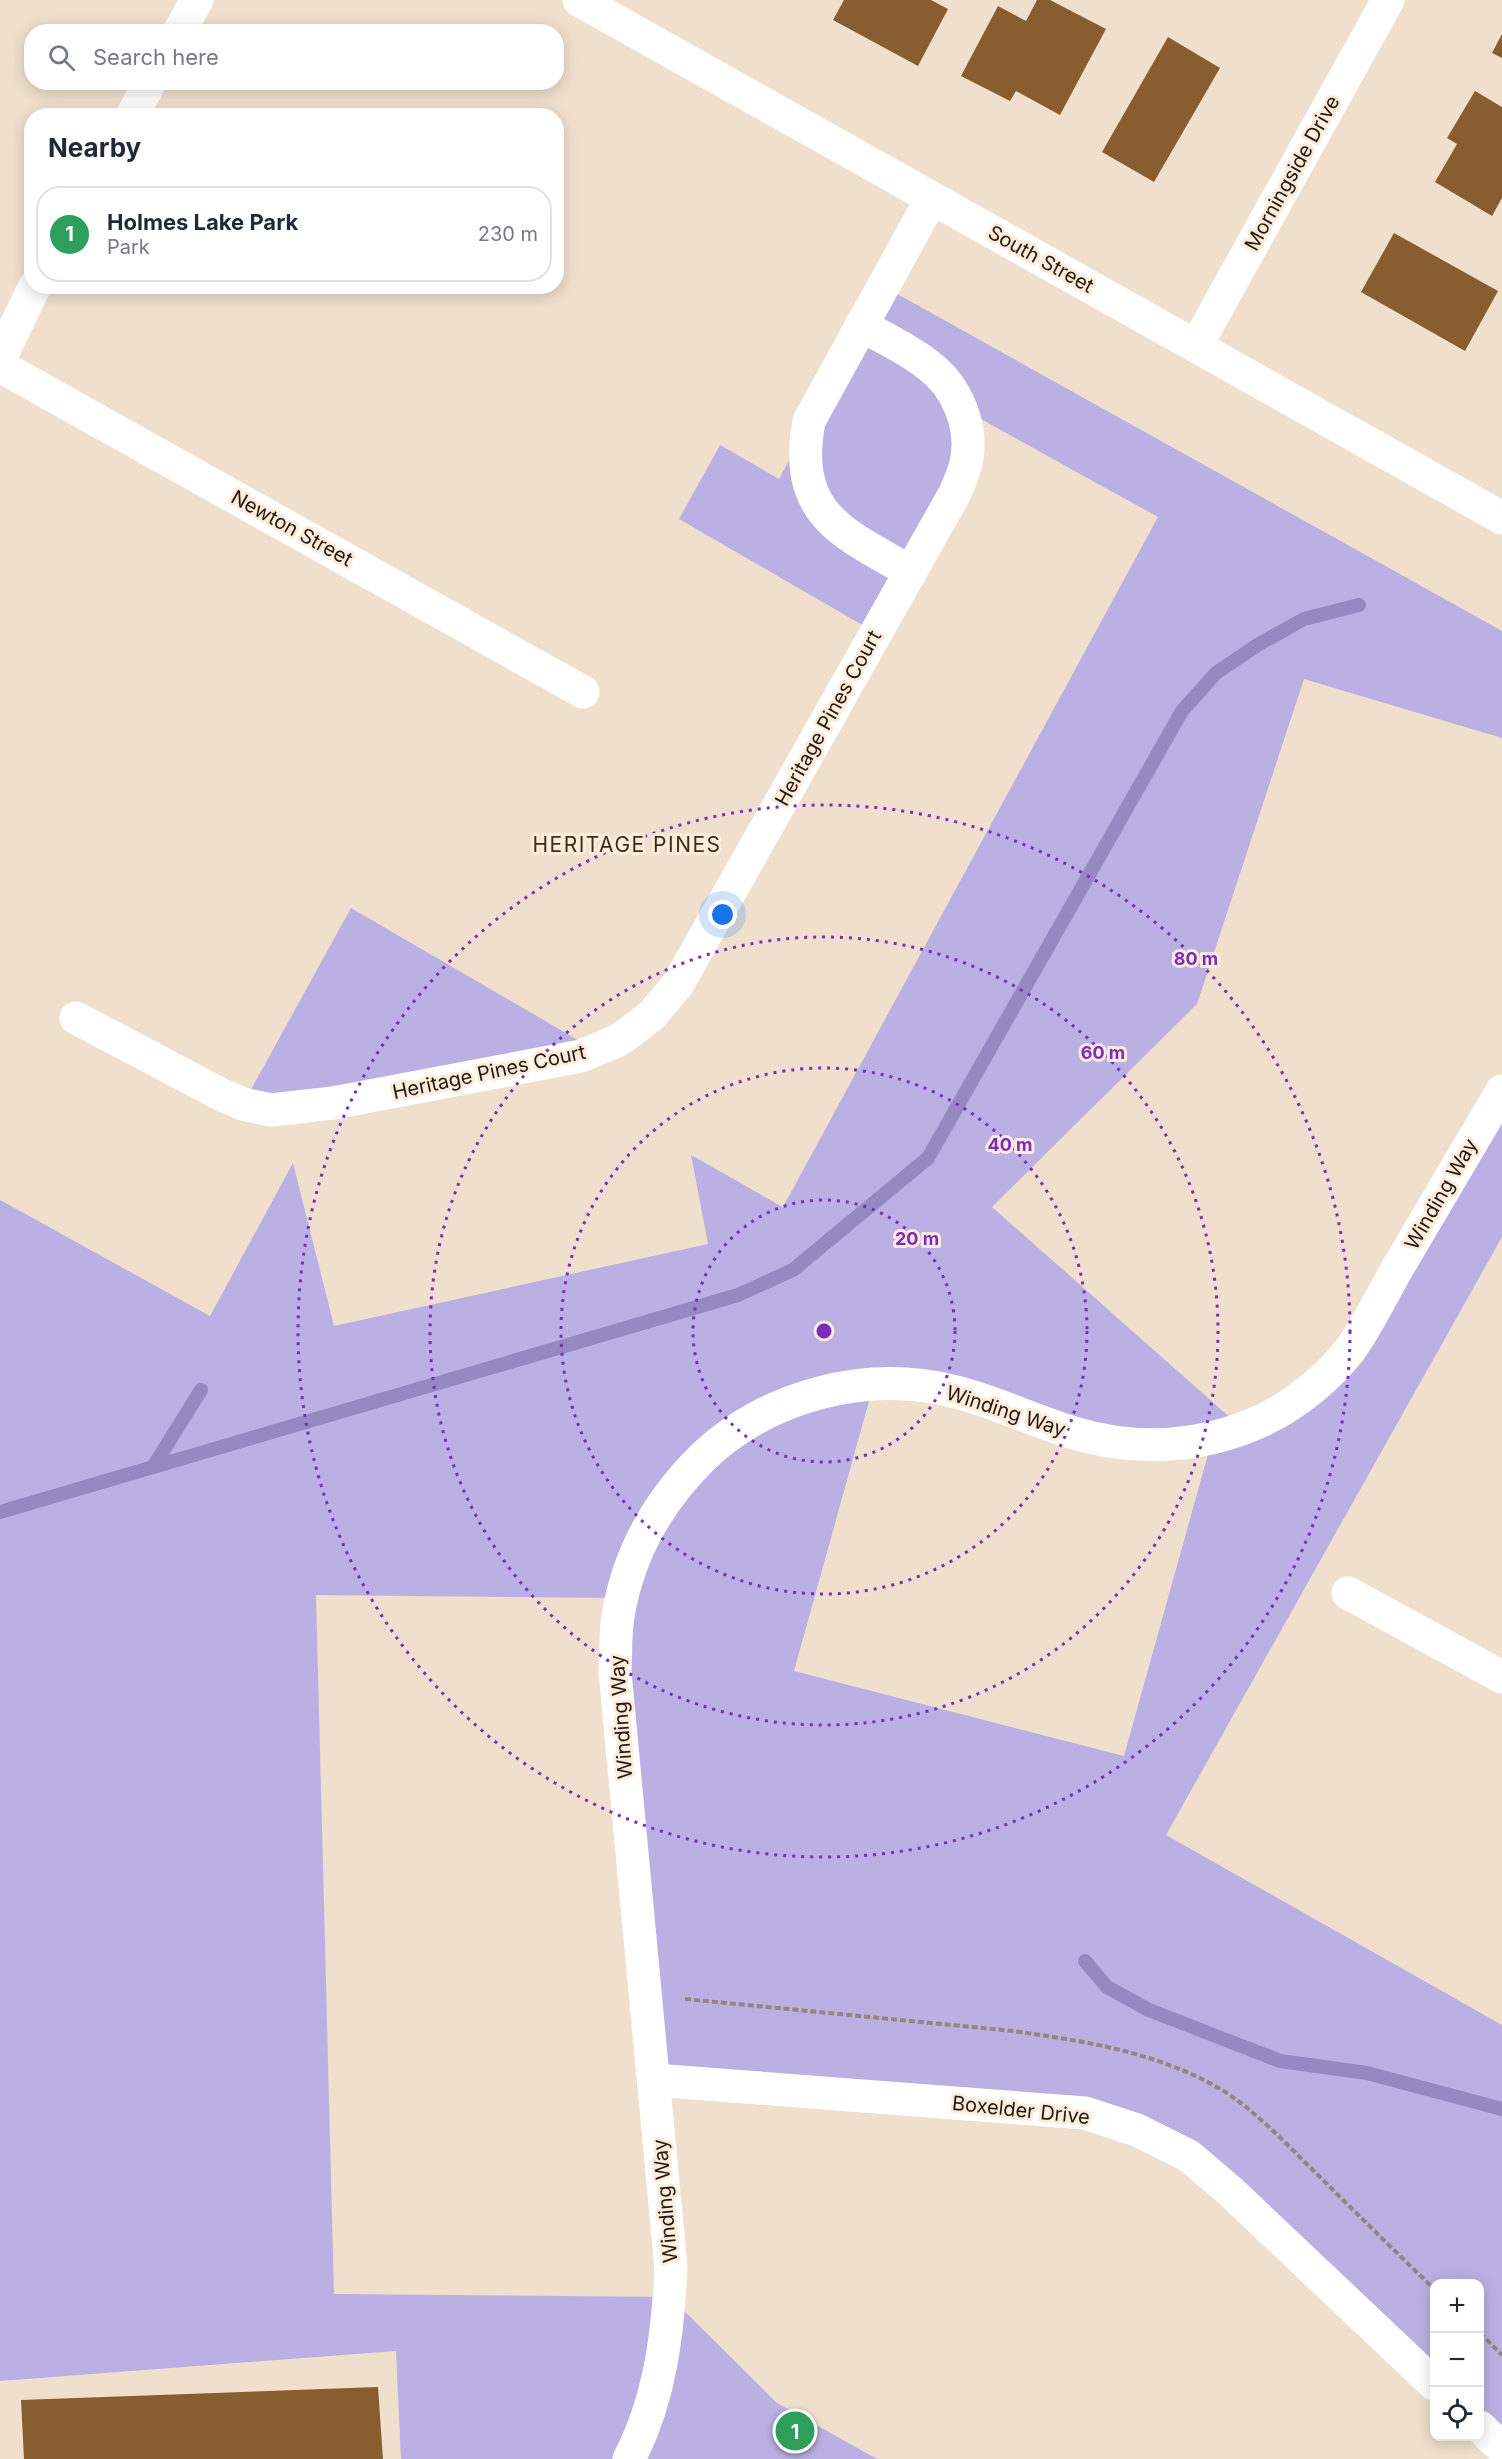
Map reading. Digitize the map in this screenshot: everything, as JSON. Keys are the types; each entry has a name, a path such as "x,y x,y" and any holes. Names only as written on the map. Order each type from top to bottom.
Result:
{"street":[{"path":"184,24 197,0"},
{"name":"South Street","path":"579,0 1502,518"},
{"name":"Morningside Drive","path":"1196,346 1388,0"},
{"path":"136,108 146,90"},
{"path":"911,572 855,540 833,524 816,502 807,476 804,448 809,421 932,198"},
{"path":"0,358 31,294"},
{"name":"Heritage Pines Court","path":"76,1018 222,1095 243,1104 271,1110 333,1103 581,1056 619,1040 652,1015 678,984 955,493 966,462 968,435 961,408 948,384 928,365 861,326"},
{"name":"Newton Street","path":"0,366 583,692"},
{"name":"Winding Way","path":"629,2459 656,2391 669,2323 671,2268 615,1661 617,1617 631,1563 655,1513 680,1480 720,1441 767,1412 819,1392 874,1383 915,1384 956,1392 1074,1433 1115,1443 1157,1446 1227,1434 1264,1420 1311,1389 1350,1349 1502,1091"},
{"path":"1348,1593 1502,1677"},
{"name":"Boxelder Drive","path":"654,2080 1084,2113 1137,2130 1190,2156 1430,2380"},
{"path":"1484,2432 1502,2448"}],"path":[{"path":"1484,2338 1502,2355"}],"shaded area":[{"path":"883,286 1502,631 1502,738 1304,679 1197,1004 992,1207 1242,1428 1310,1389 1502,1091 1502,1237 1166,1835 1502,2025 1502,2448 1484,2431 1484,2279 1430,2279 1430,2381 1137,2130 654,2080 622,1598 316,1595 334,2294 670,2297 777,2403 877,2459 401,2459 396,2351 0,2381 0,1200 210,1316 293,1163 334,1326 708,1244 691,1155 783,1207 1158,517 961,408 968,435 876,633 679,519 720,445 779,479","holes":["874,1383 1115,1443 1212,1440 1124,1756 794,1671"]},
{"path":"351,908 595,1050 243,1104"}],"building":[{"path":"844,0 931,0 948,9 918,66 833,20"},
{"path":"1037,0 1050,0 1106,29 1060,115 1016,91 1010,101 961,76 998,6 1026,21"},
{"path":"1502,34 1502,58 1492,53"},
{"path":"1168,37 1220,68 1154,182 1102,152"},
{"path":"1475,91 1502,107 1502,198 1492,216 1435,182 1457,144 1447,138"},
{"path":"1394,233 1498,291 1465,351 1361,292"},
{"path":"378,2387 383,2459 24,2459 21,2400"}],"waterway":[{"path":"0,1512 738,1295 793,1270 928,1158 1182,711 1216,673 1259,644 1304,619 1359,605"},
{"path":"153,1467 201,1390"},
{"path":"1085,1961 1107,1987 1149,2010 1280,2061 1367,2073 1502,2109"}],"place":[{"name":"Holmes Lake Park","path":"795,2431"}],"district":[{"name":"HERITAGE PINES","path":"627,844"}]}
